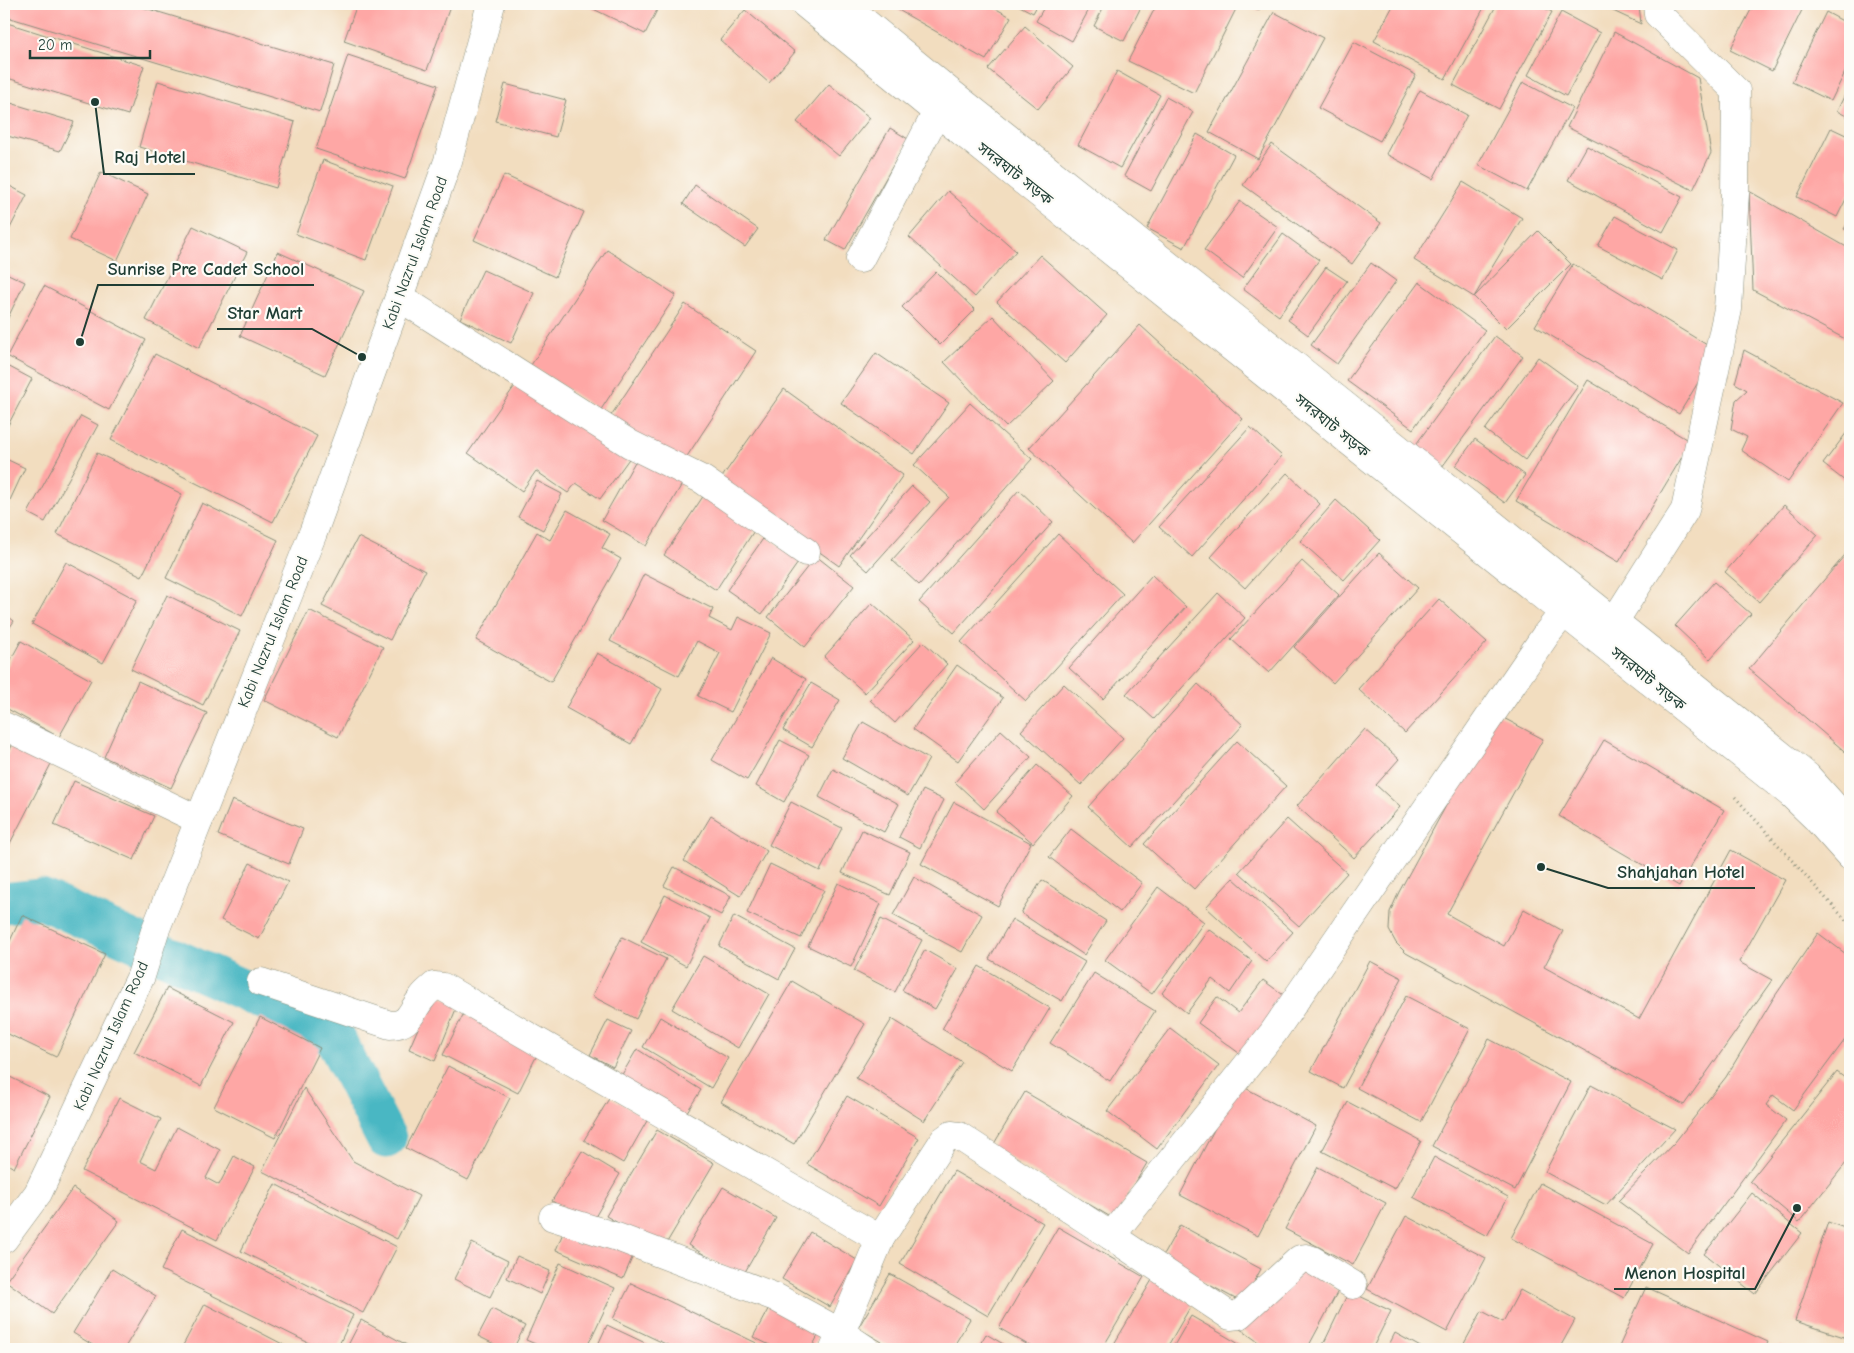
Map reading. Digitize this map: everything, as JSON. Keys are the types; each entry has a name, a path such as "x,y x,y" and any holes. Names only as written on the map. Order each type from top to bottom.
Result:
{"street":[{"name":"Kabi Nazrul Islam Road","path":"4,1239 38,1193 141,976 155,931 313,533 448,161 491,4"},
{"name":"সদরঘাট সড়ক","path":"805,4 937,112 1791,794 1816,818 1850,856"},
{"name":"সদরঘাট সড়ক","path":"843,4 951,94 1291,362 1806,776 1850,824"},
{"path":"1614,622 1685,510 1728,309 1735,194 1736,91 1658,14 1657,4"},
{"path":"860,259 937,112"},
{"path":"399,297 630,444 703,480 806,552"},
{"path":"1111,1236 1273,1033 1540,644 1564,612"},
{"path":"4,726 199,820"},
{"path":"261,982 390,1025 399,1025 407,1022 422,996 434,986 443,987 880,1239"},
{"path":"837,1341 880,1239 944,1140 951,1135 959,1136 1230,1316 1239,1315 1300,1259 1312,1260 1353,1285"},
{"path":"553,1217 627,1240 775,1297 837,1341 865,1349"}],"building":[{"path":"4,4 132,4 334,65 320,112 4,16"},
{"path":"357,4 451,4 427,70 344,41"},
{"path":"583,4 660,4 645,34"},
{"path":"895,4 987,4 1011,17 986,60 893,7"},
{"path":"1016,4 1038,4 1033,13"},
{"path":"1046,4 1092,4 1072,41 1036,21"},
{"path":"1105,4 1142,5 1124,41 1094,26"},
{"path":"1157,4 1225,4 1236,9 1194,93 1128,61"},
{"path":"1246,4 1262,4 1259,10"},
{"path":"1394,4 1486,4 1445,79 1374,41"},
{"path":"1497,4 1537,4 1552,12 1499,109 1453,85"},
{"path":"1598,4 1639,4 1641,24"},
{"path":"1754,4 1805,4 1772,71 1730,50"},
{"path":"745,10 795,52 769,83 720,40"},
{"path":"1274,12 1323,38 1258,159 1209,132"},
{"path":"1561,12 1600,33 1566,96 1528,75"},
{"path":"1826,12 1850,25 1850,62 1831,101 1792,82"},
{"path":"4,22 144,66 128,115 4,77"},
{"path":"1025,26 1073,67 1038,109 988,69"},
{"path":"1614,32 1698,78 1711,153 1693,190 1567,127"},
{"path":"1354,42 1416,75 1380,141 1318,108"},
{"path":"348,55 438,85 405,179 316,149"},
{"path":"1117,71 1160,95 1120,168 1078,145"},
{"path":"158,81 295,122 276,188 139,147"},
{"path":"1523,82 1572,108 1527,191 1478,165"},
{"path":"505,84 566,100 556,137 495,121"},
{"path":"829,84 870,118 839,156 797,122"},
{"path":"1850,84 1850,118 1837,111"},
{"path":"1420,90 1467,115 1433,179 1386,154"},
{"path":"1166,97 1193,112 1151,191 1124,176"},
{"path":"4,101 74,122 60,151 4,135"},
{"path":"890,128 908,139 845,250 826,240"},
{"path":"1831,128 1850,137 1850,191 1837,217 1797,197"},
{"path":"1197,134 1234,155 1184,248 1147,228"},
{"path":"1272,144 1381,223 1352,264 1243,185"},
{"path":"1587,146 1682,197 1663,232 1568,180"},
{"path":"323,160 393,186 366,260 296,234"},
{"path":"101,172 148,194 117,261 70,239"},
{"path":"504,175 584,212 555,277 474,240"},
{"path":"1463,182 1522,218 1474,297 1414,260"},
{"path":"4,183 27,195 4,240"},
{"path":"695,185 758,229 745,247 683,204"},
{"path":"948,191 1016,251 975,297 909,237"},
{"path":"1749,191 1850,249 1849,341 1753,290"},
{"path":"1240,201 1278,227 1242,278 1204,250"},
{"path":"1615,216 1678,250 1663,280 1598,246"},
{"path":"1850,219 1850,232 1844,229"},
{"path":"193,226 247,252 199,348 146,320"},
{"path":"1538,231 1571,264 1506,329 1474,297"},
{"path":"1283,234 1319,260 1279,316 1243,289"},
{"path":"607,250 676,295 600,411 531,365"},
{"path":"278,252 364,291 325,375 240,336"},
{"path":"1040,255 1107,315 1065,363 997,302"},
{"path":"1371,263 1396,281 1337,364 1311,345"},
{"path":"1573,264 1717,351 1679,414 1535,326"},
{"path":"1326,267 1347,281 1308,335 1288,320"},
{"path":"483,270 534,293 511,343 460,319"},
{"path":"4,272 25,282 4,326"},
{"path":"936,272 975,310 940,345 902,307"},
{"path":"1419,282 1485,330 1413,429 1347,381"},
{"path":"44,286 146,340 109,410 7,356"},
{"path":"685,304 756,351 682,464 610,417"},
{"path":"993,316 1054,381 1006,427 944,362"},
{"path":"1140,325 1243,419 1132,543 1029,448"},
{"path":"1495,336 1523,356 1442,467 1414,447"},
{"path":"1744,350 1843,403 1788,482 1741,450 1747,437 1731,429 1736,400 1747,390 1735,383"},
{"path":"876,353 949,403 914,454 841,403"},
{"path":"155,354 317,436 273,522 111,440"},
{"path":"1538,357 1578,386 1525,460 1485,430"},
{"path":"4,364 32,379 4,433"},
{"path":"521,377 631,456 600,499 576,483 568,493 536,471 522,491 468,453"},
{"path":"1588,380 1691,442 1619,562 1516,501"},
{"path":"784,389 903,475 839,566 720,480"},
{"path":"970,403 1032,459 919,585 892,560 949,497 914,465"},
{"path":"81,416 98,425 45,522 28,513"},
{"path":"1250,427 1282,456 1192,557 1159,527"},
{"path":"1850,428 1850,485 1823,464"},
{"path":"1475,439 1525,475 1505,503 1455,466"},
{"path":"97,453 182,494 142,576 57,534"},
{"path":"640,453 685,479 646,546 602,520"},
{"path":"4,458 25,468 4,513"},
{"path":"1287,473 1320,504 1245,588 1211,557"},
{"path":"537,481 562,494 543,530 518,517"},
{"path":"912,486 930,502 868,571 850,555"},
{"path":"708,489 759,523 716,590 664,555"},
{"path":"1019,490 1053,522 954,633 919,602"},
{"path":"1336,500 1380,540 1344,580 1300,541"},
{"path":"202,503 278,540 242,616 166,578"},
{"path":"1784,505 1818,535 1759,602 1725,572"},
{"path":"567,510 610,534 602,548 621,559 551,682 476,640 537,532 550,540"},
{"path":"1058,534 1123,594 1026,701 961,642"},
{"path":"765,536 800,560 762,614 727,590"},
{"path":"358,537 425,571 390,640 322,606"},
{"path":"1850,549 1850,756 1749,669"},
{"path":"1379,553 1418,588 1333,683 1294,647"},
{"path":"816,556 854,586 805,647 768,617"},
{"path":"1302,561 1339,595 1269,673 1231,639"},
{"path":"66,562 137,600 103,663 32,624"},
{"path":"644,574 713,609 709,618 732,630 738,617 771,633 731,712 698,696 720,653 697,641 679,676 610,641"},
{"path":"1152,575 1186,607 1103,699 1069,668"},
{"path":"1714,582 1751,614 1710,659 1675,626"},
{"path":"1218,593 1245,618 1154,719 1126,694"},
{"path":"167,595 240,631 203,705 131,669"},
{"path":"1439,599 1487,642 1405,733 1358,689"},
{"path":"872,603 914,640 865,693 824,657"},
{"path":"309,610 383,647 338,737 264,700"},
{"path":"4,613 14,621 4,636"},
{"path":"21,641 91,680 59,737 4,707 4,672"},
{"path":"923,642 947,664 895,723 870,700"},
{"path":"597,653 662,689 631,744 566,708"},
{"path":"771,658 806,679 747,780 712,760"},
{"path":"957,665 1003,698 958,761 913,729"},
{"path":"138,681 207,713 171,788 104,757"},
{"path":"811,683 840,700 812,747 783,730"},
{"path":"1064,684 1123,738 1081,785 1021,731"},
{"path":"1198,684 1243,725 1132,847 1088,807"},
{"path":"1496,714 1543,739 1447,914 1504,946 1524,909 1563,931 1544,967 1639,1019 1731,850 1785,880 1739,962 1772,980 1684,1105 1406,953 1396,943 1389,930 1390,912 1399,892"},
{"path":"863,722 929,759 908,796 842,758"},
{"path":"1365,729 1399,759 1376,785 1400,807 1354,858 1297,806"},
{"path":"1001,730 1031,757 984,809 955,782"},
{"path":"15,740 53,760 4,855 4,761"},
{"path":"780,740 809,755 784,802 756,786"},
{"path":"1604,740 1724,810 1679,886 1559,816"},
{"path":"1237,741 1286,786 1194,889 1144,844"},
{"path":"1037,765 1073,796 1033,843 996,812"},
{"path":"833,769 899,804 884,832 819,797"},
{"path":"74,781 154,816 134,860 54,825"},
{"path":"923,790 944,800 920,848 899,837"},
{"path":"232,800 303,829 289,864 218,835"},
{"path":"791,802 842,828 820,871 769,845"},
{"path":"954,802 1031,843 998,906 921,864"},
{"path":"711,816 767,851 740,896 684,861"},
{"path":"1287,819 1347,873 1299,926 1239,872"},
{"path":"1071,829 1142,883 1120,912 1049,857"},
{"path":"862,830 910,852 890,895 842,873"},
{"path":"250,863 288,882 259,939 221,920"},
{"path":"770,864 824,890 801,938 747,913"},
{"path":"674,867 731,896 721,915 664,886"},
{"path":"914,877 982,915 962,952 893,915"},
{"path":"1233,878 1293,932 1266,962 1206,907"},
{"path":"1042,880 1106,921 1084,955 1021,913"},
{"path":"838,883 881,904 851,967 808,946"},
{"path":"1158,887 1204,922 1152,994 1105,960"},
{"path":"665,895 710,918 686,966 641,942"},
{"path":"22,915 105,954 56,1057 4,1032 4,954"},
{"path":"734,916 795,949 779,979 719,946"},
{"path":"881,919 922,940 895,992 854,971"},
{"path":"1012,919 1085,962 1062,1001 989,959"},
{"path":"1209,929 1252,961 1230,993 1212,979 1187,1013 1162,993"},
{"path":"1818,933 1850,957 1850,1033 1793,1110 1773,1095 1766,1105 1786,1120 1688,1253 1618,1201 1675,1142 1726,1077 1773,999"},
{"path":"622,937 666,959 636,1019 592,996"},
{"path":"925,950 958,969 935,1009 902,990"},
{"path":"703,956 769,994 738,1048 672,1009"},
{"path":"1370,961 1402,978 1343,1088 1311,1071"},
{"path":"979,966 1050,1008 1012,1071 942,1029"},
{"path":"1094,973 1155,1011 1110,1081 1050,1043"},
{"path":"1263,980 1286,997 1243,1056 1198,1023 1217,997 1238,1013"},
{"path":"792,981 865,1024 794,1144 721,1102"},
{"path":"167,988 234,1022 201,1086 134,1052"},
{"path":"433,994 458,1004 435,1061 409,1049"},
{"path":"1406,996 1470,1029 1421,1122 1357,1088"},
{"path":"464,1013 539,1051 518,1093 443,1055"},
{"path":"260,1017 320,1048 275,1138 214,1107"},
{"path":"660,1017 728,1058 711,1088 643,1047"},
{"path":"892,1019 962,1062 924,1121 856,1078"},
{"path":"608,1020 631,1031 613,1067 590,1055"},
{"path":"1170,1028 1219,1065 1157,1149 1107,1111"},
{"path":"1489,1039 1571,1082 1515,1190 1432,1146"},
{"path":"637,1049 701,1090 683,1118 620,1078"},
{"path":"448,1066 510,1098 468,1180 406,1148"},
{"path":"1837,1072 1850,1082 1850,1158 1799,1222 1750,1181"},
{"path":"4,1074 50,1097 14,1168 4,1162"},
{"path":"1238,1084 1316,1126 1258,1236 1180,1195"},
{"path":"1591,1085 1675,1129 1606,1205 1545,1172"},
{"path":"304,1088 353,1161 419,1196 397,1239 262,1171"},
{"path":"1025,1092 1147,1163 1114,1219 992,1147"},
{"path":"847,1096 919,1138 879,1206 807,1164"},
{"path":"610,1097 648,1119 623,1163 584,1140"},
{"path":"119,1098 161,1119 140,1161 156,1169 177,1127 220,1150 206,1178 219,1185 234,1156 255,1167 217,1240 82,1171"},
{"path":"1348,1102 1421,1141 1395,1189 1322,1151"},
{"path":"657,1130 714,1163 663,1249 606,1216"},
{"path":"582,1151 620,1174 591,1224 552,1201"},
{"path":"1434,1157 1508,1197 1487,1236 1413,1197"},
{"path":"1318,1167 1386,1203 1353,1265 1285,1229"},
{"path":"954,1171 1043,1223 988,1316 900,1264"},
{"path":"1540,1183 1653,1244 1624,1298 1511,1238"},
{"path":"275,1184 397,1247 363,1313 241,1251"},
{"path":"723,1187 776,1218 742,1277 688,1245"},
{"path":"73,1188 119,1221 52,1314 6,1281"},
{"path":"1752,1193 1802,1233 1755,1294 1704,1254"},
{"path":"1406,1216 1486,1258 1447,1332 1367,1289"},
{"path":"1828,1222 1850,1230 1850,1339 1795,1321"},
{"path":"567,1223 635,1251 623,1279 556,1250"},
{"path":"1180,1225 1261,1269 1243,1303 1161,1259"},
{"path":"1058,1227 1144,1277 1102,1349 1035,1349 999,1328"},
{"path":"182,1229 353,1315 337,1349 321,1349 161,1270"},
{"path":"810,1232 857,1260 830,1307 782,1279"},
{"path":"472,1243 508,1261 490,1297 454,1279"},
{"path":"517,1256 550,1271 540,1294 507,1278"},
{"path":"560,1263 615,1288 586,1349 547,1349 526,1340"},
{"path":"1304,1268 1338,1291 1307,1349 1268,1349 1236,1326"},
{"path":"112,1269 156,1296 124,1349 99,1349 73,1333"},
{"path":"890,1274 970,1319 952,1349 894,1349 858,1328"},
{"path":"1152,1280 1192,1304 1166,1349 1111,1349"},
{"path":"631,1283 769,1349 676,1349 613,1319"},
{"path":"1646,1287 1768,1342 1765,1349 1618,1349"},
{"path":"1520,1290 1575,1320 1559,1349 1461,1349 1482,1311 1503,1322"},
{"path":"1349,1291 1391,1311 1372,1349 1321,1349"},
{"path":"772,1302 822,1328 811,1349 778,1349 753,1337"},
{"path":"205,1304 292,1349 181,1349"},
{"path":"492,1309 525,1326 513,1349 504,1349 478,1336"},
{"path":"1191,1316 1246,1348 1172,1349"},
{"path":"361,1320 414,1349 346,1349"},
{"path":"607,1325 658,1349 596,1349"},
{"path":"1395,1333 1424,1349 1387,1349"},
{"path":"986,1334 1012,1349 977,1349"},
{"path":"4,1343 15,1349 4,1349"},
{"path":"1780,1345 1793,1349 1779,1349"}],"waterway":[{"path":"4,903 41,899 330,1029 386,1138"}],"place":[{"name":"Raj Hotel","path":"95,102"},
{"name":"Sunrise Pre Cadet School","path":"80,342"},
{"name":"Star Mart","path":"362,357"},
{"name":"Shahjahan Hotel","path":"1541,867"},
{"name":"Menon Hospital","path":"1797,1208"}]}
